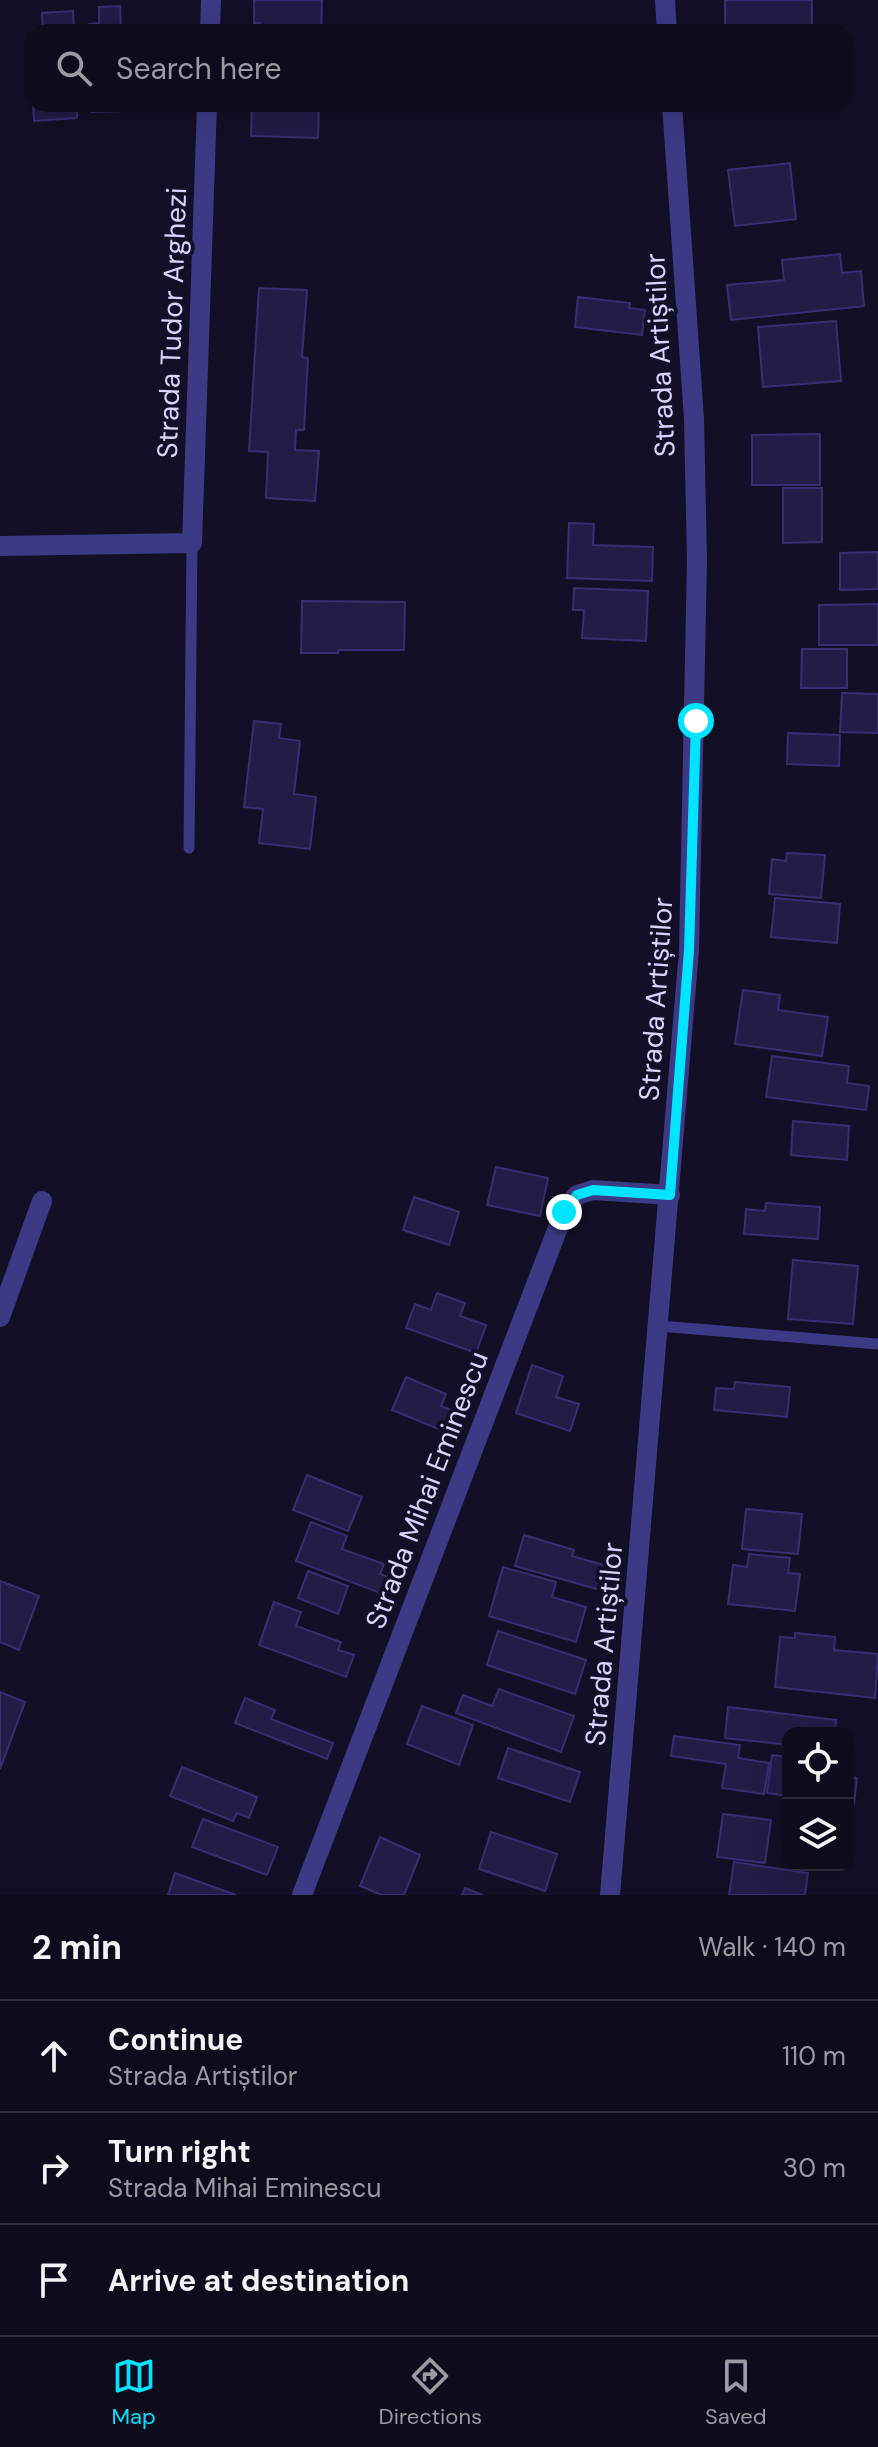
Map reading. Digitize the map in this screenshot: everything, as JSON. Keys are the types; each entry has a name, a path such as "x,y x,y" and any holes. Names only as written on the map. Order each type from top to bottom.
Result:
{"street":[{"path":"210,24 211,0"},
{"path":"665,0 666,24"},
{"name":"Strada Tudor Arghezi","path":"192,543 207,112"},
{"name":"Strada Artiștilor","path":"610,1895 689,950 697,560 694,419 673,112"},
{"path":"0,546 192,543"},
{"name":"Strada Mihai Eminescu","path":"302,1895 564,1212 577,1195 593,1190 670,1195"},
{"path":"0,1317 42,1201"}],"lane":[{"path":"189,848 192,543"},
{"path":"659,1326 878,1344"}],"building":[{"path":"254,0 322,0 321,24 254,23"},
{"path":"725,0 812,0 812,24 725,24"},
{"path":"120,6 121,24 89,24 99,23 99,7"},
{"path":"73,11 74,24 43,24 42,13"},
{"path":"33,112 77,112 77,118 34,121"},
{"path":"252,112 319,112 318,138 251,136"},
{"path":"790,163 796,219 735,226 728,170"},
{"path":"840,254 842,273 861,271 864,306 731,320 727,285 784,280 782,260"},
{"path":"259,288 307,290 302,357 308,358 304,430 296,430 295,450 319,451 315,501 266,498 268,452 249,451"},
{"path":"578,297 630,303 629,308 645,310 642,335 575,327"},
{"path":"836,321 841,381 763,387 758,327"},
{"path":"820,434 820,485 752,485 752,435"},
{"path":"783,488 822,488 822,542 783,543"},
{"path":"569,523 594,524 593,545 653,547 652,581 567,578"},
{"path":"878,552 878,589 840,590 840,553"},
{"path":"574,588 648,591 646,641 582,638 584,610 573,610"},
{"path":"302,601 405,602 404,650 301,653"},
{"path":"878,604 878,645 819,645 819,605"},
{"path":"802,649 847,649 847,688 801,688"},
{"path":"842,693 878,694 878,733 840,732"},
{"path":"254,721 281,724 279,738 300,741 294,794 316,797 310,849 259,843 263,809 244,807"},
{"path":"788,733 840,735 839,766 787,764"},
{"path":"787,853 825,855 821,898 769,894 772,859 786,861"},
{"path":"775,898 840,904 837,943 771,937"},
{"path":"743,990 780,995 778,1010 828,1017 822,1056 735,1044"},
{"path":"772,1056 849,1066 847,1083 869,1086 866,1110 766,1097"},
{"path":"793,1121 849,1126 847,1160 791,1155"},
{"path":"496,1167 548,1178 540,1216 487,1205"},
{"path":"414,1197 459,1212 449,1245 403,1230"},
{"path":"766,1203 820,1207 818,1239 744,1234 746,1209 765,1211"},
{"path":"793,1260 858,1266 853,1324 788,1319"},
{"path":"437,1293 465,1303 460,1316 486,1325 476,1353 406,1328 415,1304 431,1310"},
{"path":"532,1365 563,1376 556,1397 579,1404 570,1431 516,1413"},
{"path":"406,1377 446,1394 441,1406 456,1412 448,1433 392,1410"},
{"path":"735,1382 790,1387 787,1417 714,1410 716,1388 734,1389"},
{"path":"307,1475 362,1497 348,1531 293,1510"},
{"path":"746,1509 802,1514 798,1554 742,1549"},
{"path":"311,1522 347,1536 342,1549 384,1564 380,1574 394,1579 388,1596 296,1561"},
{"path":"524,1535 574,1550 572,1556 614,1568 607,1592 515,1566"},
{"path":"749,1554 790,1558 788,1573 800,1574 795,1611 728,1604 733,1565 747,1567"},
{"path":"503,1567 556,1582 552,1597 586,1607 576,1642 489,1616"},
{"path":"308,1571 348,1586 338,1614 298,1598"},
{"path":"0,1581 39,1596 19,1650 0,1642"},
{"path":"274,1602 301,1612 296,1626 341,1642 338,1650 354,1655 346,1677 259,1645"},
{"path":"498,1631 586,1660 575,1694 487,1665"},
{"path":"795,1633 835,1637 834,1650 878,1654 875,1698 775,1687 780,1637 795,1638"},
{"path":"499,1689 574,1716 561,1752 456,1713 463,1695 492,1706"},
{"path":"0,1692 25,1702 0,1769"},
{"path":"245,1698 275,1710 271,1719 333,1743 327,1759 235,1723"},
{"path":"422,1706 473,1725 459,1765 407,1744"},
{"path":"728,1707 836,1720 835,1727 782,1727 782,1744 725,1738"},
{"path":"674,1736 740,1745 738,1758 769,1763 764,1794 722,1788 726,1764 671,1756"},
{"path":"508,1748 580,1772 570,1802 498,1778"},
{"path":"772,1755 782,1756 782,1795 767,1793"},
{"path":"182,1767 257,1797 249,1818 237,1813 233,1821 170,1796"},
{"path":"854,1777 857,1778 854,1804"},
{"path":"723,1814 771,1820 765,1863 717,1857"},
{"path":"203,1819 278,1847 267,1875 192,1847"},
{"path":"491,1832 557,1854 545,1891 479,1869"},
{"path":"380,1837 420,1855 404,1895 382,1895 360,1886"},
{"path":"734,1862 808,1873 805,1895 729,1895"},
{"path":"175,1873 236,1895 168,1895"},
{"path":"465,1888 483,1895 462,1895"}],"route":[{"path":"564,1212 577,1195 593,1190 670,1195 689,950 696,721"}]}
